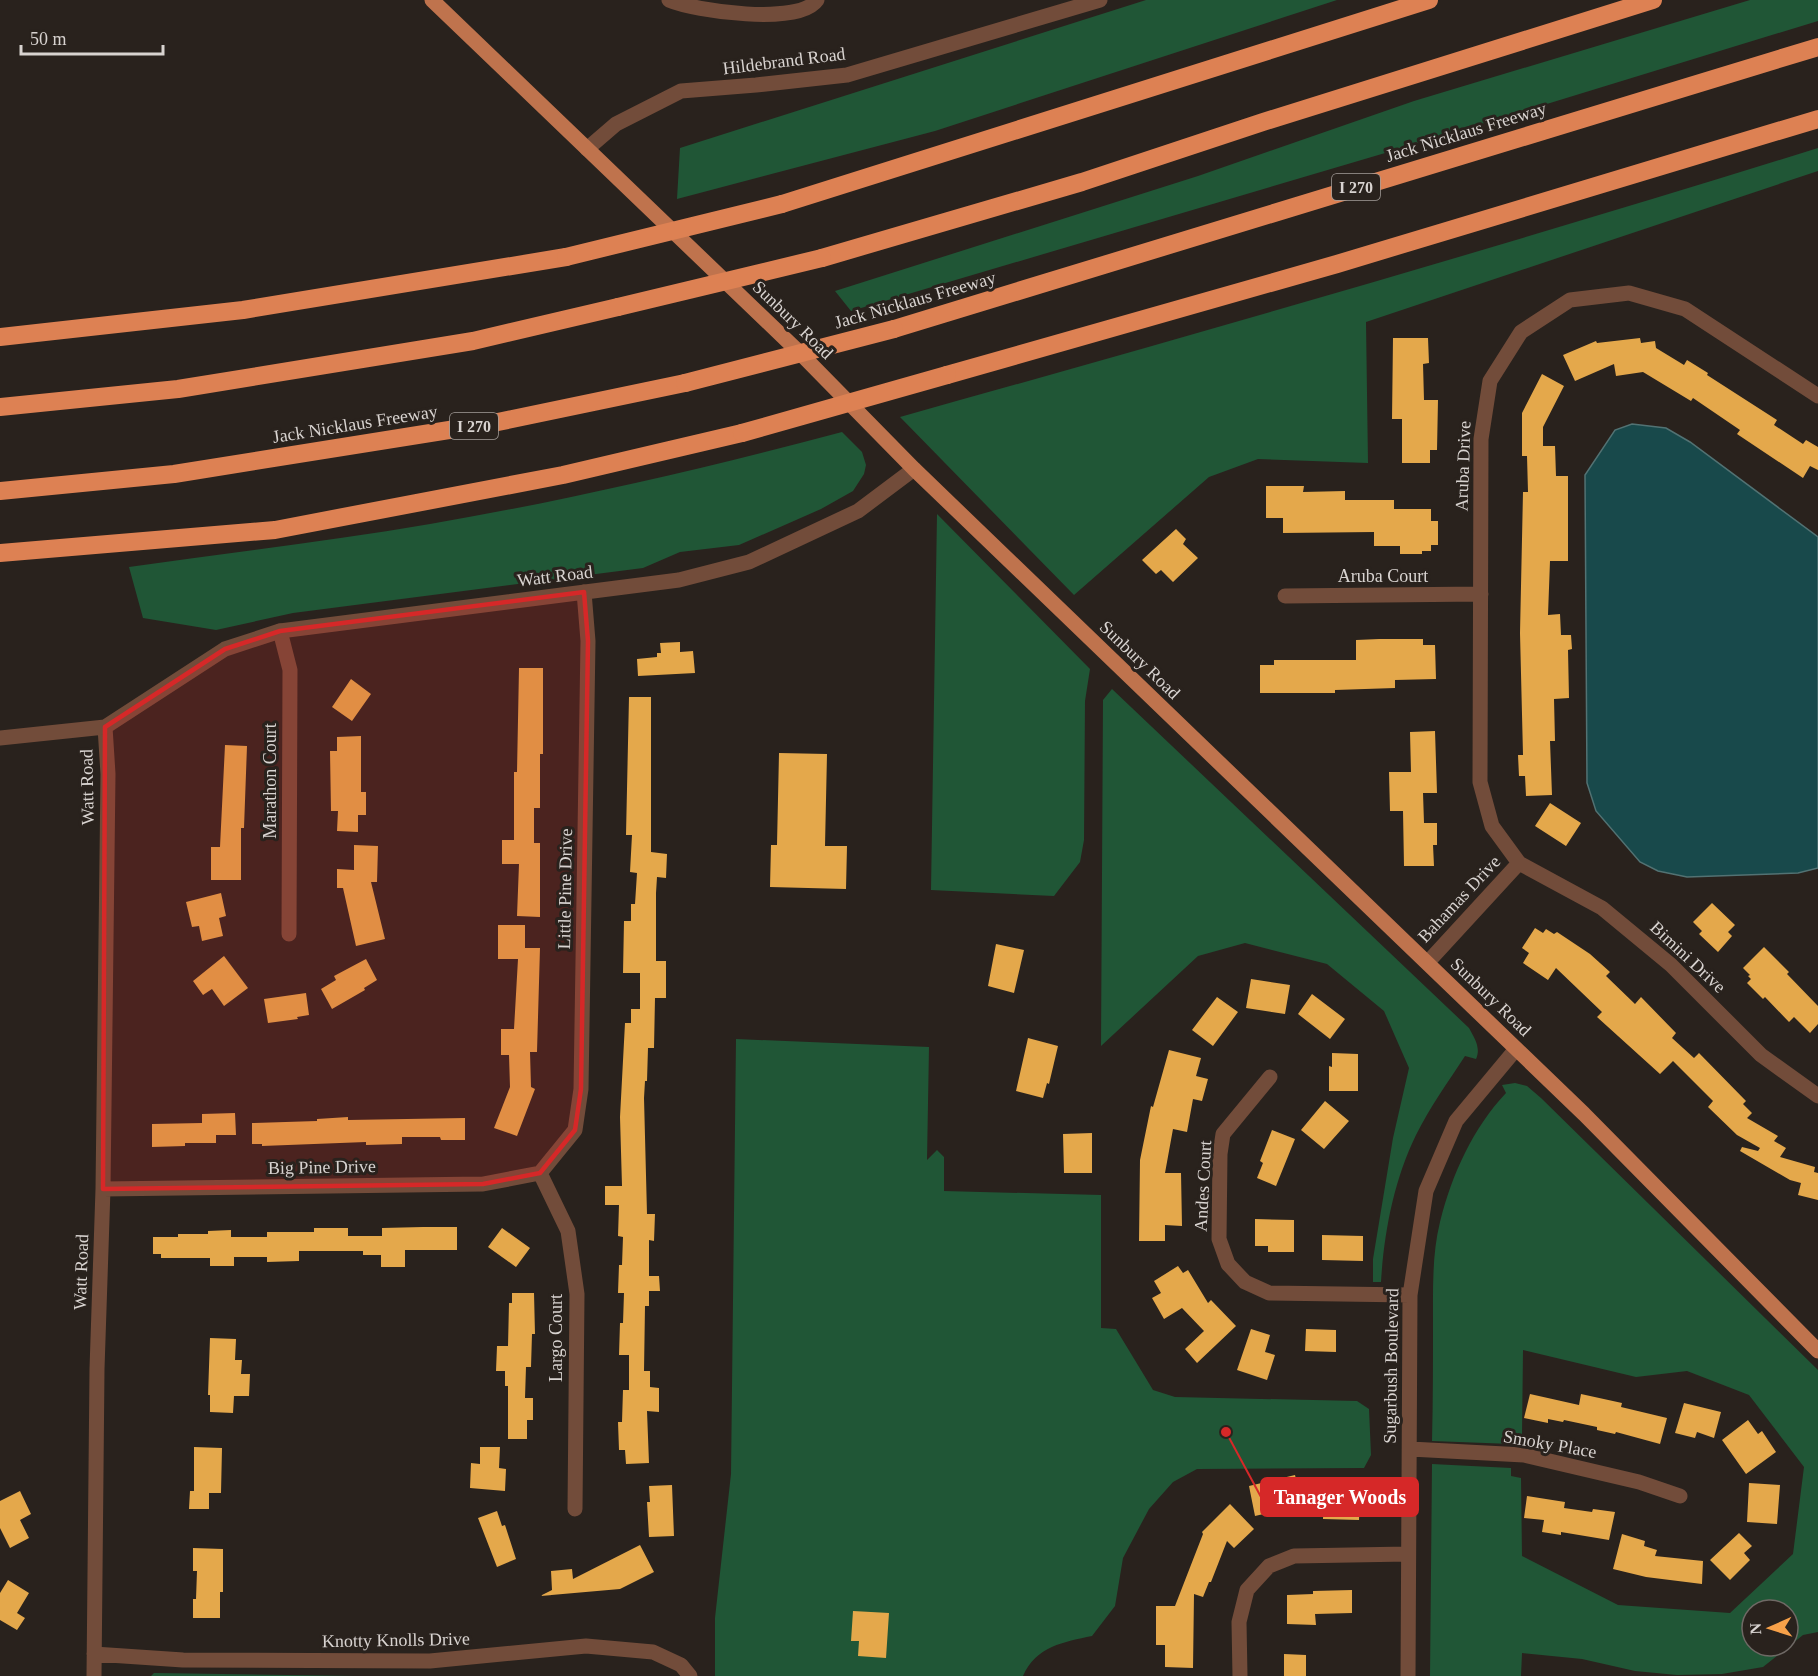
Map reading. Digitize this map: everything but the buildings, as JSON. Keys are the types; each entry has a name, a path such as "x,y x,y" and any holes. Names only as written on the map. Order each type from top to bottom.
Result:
{"highway":[{"path":"0,337 243,310 566,256 782,204 1429,0"},
{"path":"0,407 189,387 473,340 822,258 1082,182 1263,122 1653,0"},
{"name":"Jack Nicklaus Freeway","path":"0,491 207,469 493,423 685,383 894,329 1818,47"},
{"path":"0,553 275,530 563,475 742,432 947,375 1337,264 1818,119"}],"main road":[{"name":"Sunbury Road","path":"432,0 803,356 914,469 1428,962 1662,1191 1818,1351"}],"street":[{"path":"669,0 696,7 749,14 779,14 802,10 813,5 817,0"},
{"name":"Hildebrand Road","path":"587,149 616,124 681,91 847,75 1100,0"},
{"name":"Aruba Drive","path":"1519,863 1492,826 1480,782 1481,439 1490,381 1521,332 1570,300 1629,293 1685,309 1818,396"},
{"name":"Watt Road","path":"94,1676 108,774 105,727 225,649 280,630 679,580 749,562 858,511 914,469"},
{"name":"Little Pine Drive","path":"540,1173 575,1130 580,1089 588,641 584,592"},
{"name":"Aruba Court","path":"1285,596 1481,594"},
{"name":"Marathon Court","path":"280,630 290,670 289,934"},
{"path":"0,738 105,727"},
{"name":"Bahamas Drive","path":"1428,962 1519,863"},
{"name":"Bimini Drive","path":"1519,863 1602,908 1671,964 1761,1055 1818,1096"},
{"name":"Sugarbush Boulevard","path":"1408,1676 1410,1295 1426,1191 1456,1121 1516,1049"},
{"name":"Andes Court","path":"1269,1077 1223,1134 1220,1154 1219,1239 1228,1263 1245,1282 1269,1293 1410,1295"},
{"name":"Big Pine Drive","path":"103,1189 483,1185 540,1173"},
{"name":"Largo Court","path":"540,1173 568,1231 577,1294 575,1509"},
{"name":"Smoky Place","path":"1410,1449 1524,1455 1639,1482 1680,1496"},
{"path":"1240,1676 1239,1622 1247,1590 1269,1566 1294,1556 1408,1554"},
{"name":"Knotty Knolls Drive","path":"94,1654 183,1660 430,1661 586,1646 653,1652 681,1665 690,1676"}],"highlighted area":[{"path":"584,592 588,641 581,1089 575,1130 540,1173 483,1184 103,1189 105,727 225,649 280,631"}],"green space":[{"path":"1146,0 1337,0 935,131 677,199 680,148"},
{"path":"1750,0 1818,0 1818,21 1419,143 851,311 835,291 1198,176 1414,101"},
{"path":"1818,148 1818,171 1366,322 1368,463 1258,459 1209,477 1074,595 900,417 1360,286"},
{"path":"842,432 862,452 866,465 864,474 853,491 821,509 739,545 680,552 643,568 293,613 216,630 143,618 129,567 355,536 482,515 637,482"},
{"path":"937,514 1090,669 1085,701 1084,840 1080,862 1054,896 931,890"},
{"path":"1112,689 1469,1028 1475,1040 1478,1047 1476,1059 1465,1056 1427,1114 1408,1152 1391,1207 1381,1282 1373,1282 1373,1259 1393,1138 1409,1068 1384,1011 1327,964 1245,943 1198,956 1101,1046 1103,700"},
{"path":"736,1039 929,1047 927,1160 937,1150 944,1157 944,1191 1101,1195 1101,1328 1116,1329 1153,1390 1175,1397 1357,1401 1369,1409 1371,1455 1364,1468 1197,1469 1173,1482 1149,1509 1123,1558 1115,1606 1092,1636 1061,1643 1043,1652 1035,1658 1023,1676 715,1676 715,1618 731,1474"},
{"path":"1515,1083 1527,1086 1541,1098 1818,1370 1818,1632 1800,1637 1800,1598 1746,1598 1793,1554 1804,1467 1749,1395 1687,1371 1636,1377 1523,1350 1522,1435 1512,1435 1512,1444 1432,1441 1433,1284 1437,1234 1457,1169 1483,1121 1506,1093 1502,1085"},
{"path":"1432,1464 1511,1468 1511,1476 1521,1478 1522,1556 1618,1605 1730,1613 1740,1604 1740,1658 1774,1658 1763,1667 1722,1674 1677,1675 1635,1671 1582,1659 1522,1653 1521,1676 1430,1676"},
{"path":"154,1673 357,1676 151,1676"}],"water":[{"path":"1632,424 1666,428 1690,442 1818,537 1818,868 1798,873 1687,877 1658,871 1640,862 1596,811 1587,783 1585,475 1615,430"}],"place":[{"name":"Tanager Woods","path":"1226,1432"}]}
